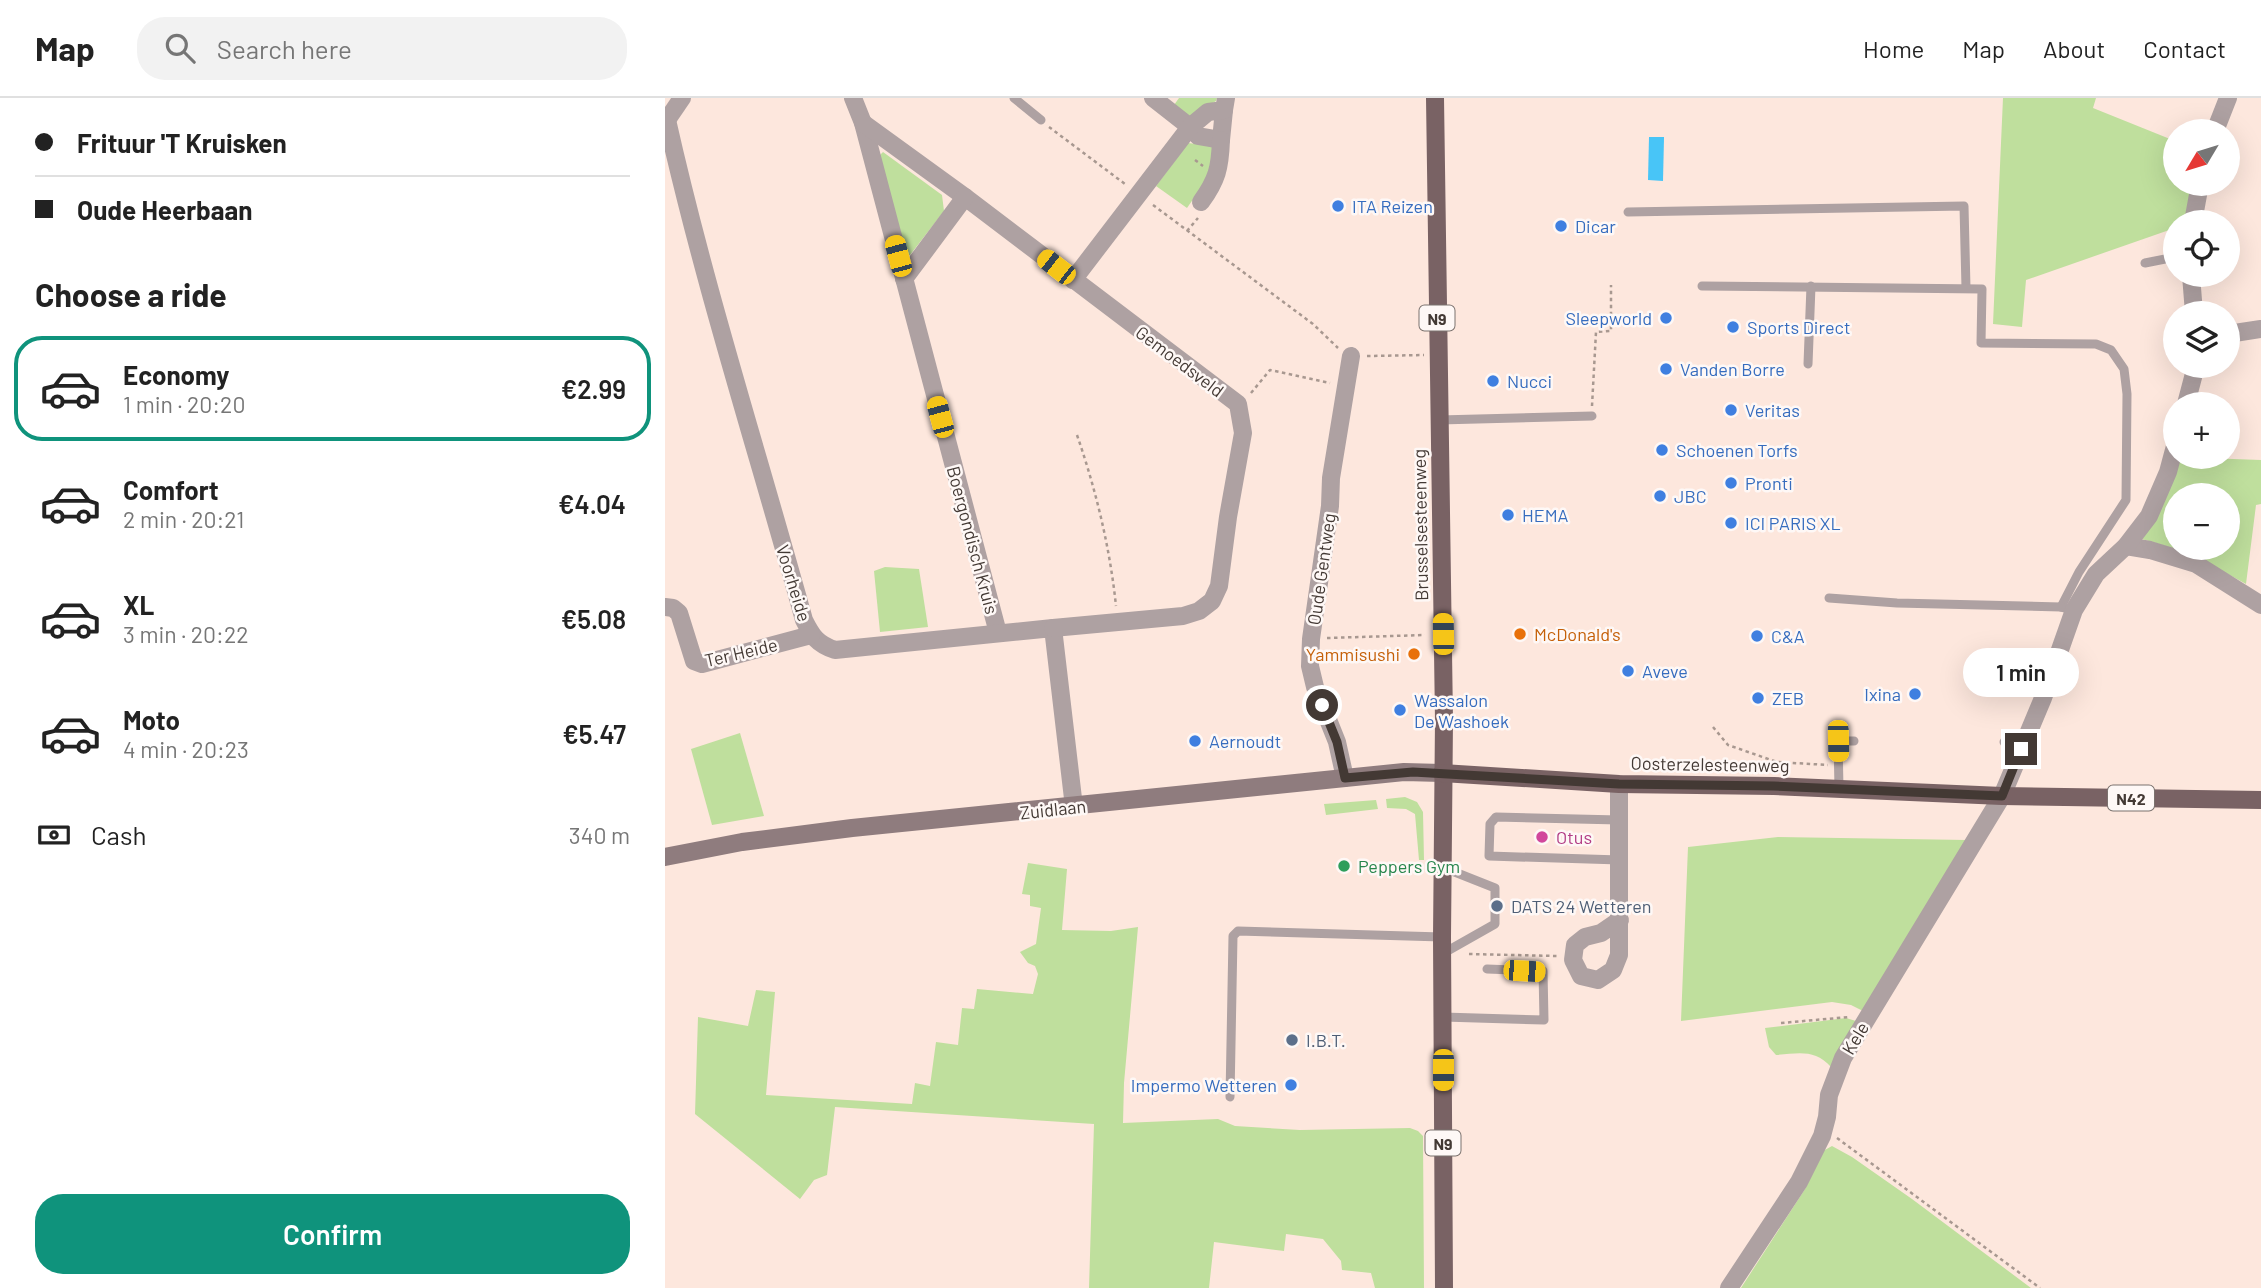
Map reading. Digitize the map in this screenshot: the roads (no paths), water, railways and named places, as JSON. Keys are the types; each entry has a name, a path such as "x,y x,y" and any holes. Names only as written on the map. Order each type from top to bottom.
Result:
{"main road":[{"name":"Brusselsesteenweg","path":"1435,98 1443,634 1444,1288"},
{"name":"Zuidlaan","path":"665,858 741,842 852,828 1404,772 1442,773"},
{"name":"Oosterzelesteenweg","path":"1442,773 1619,784 1839,788 2002,796 2261,800"}],"street":[{"path":"666,119 682,98"},
{"path":"853,98 863,123"},
{"path":"1153,98 1198,135 1221,140"},
{"path":"2220,119 2228,98"},
{"path":"1073,280 1190,127 1208,112 1225,104"},
{"path":"1201,202 1214,185 1218,172 1225,104"},
{"name":"Voorheide","path":"666,119 740,403 804,620 811,635 821,646 835,650 1053,628"},
{"name":"Gemoedsveld","path":"863,123 1238,404 1244,433 1228,517 1219,586 1212,601 1199,611 1183,616 1053,628"},
{"name":"Boergondisch Kruis","path":"863,123 998,633"},
{"path":"904,279 965,197"},
{"path":"2240,332 2261,329"},
{"name":"Oude Gentweg","path":"1345,778 1337,742 1315,687 1310,666 1311,639 1330,506 1331,478 1351,356"},
{"name":"Kele","path":"1730,1288 1799,1182 1822,1136 1834,1077 2002,796 2013,746 2043,698 2068,608 2096,574 2126,546 2156,503 2167,469"},
{"path":"2126,546 2150,550 2196,564 2261,606"},
{"name":"Ter Heide","path":"665,607 680,613 694,661 702,664 811,635"},
{"path":"1053,628 1074,807"},
{"name":"Oosterzelesteenweg","path":"1619,784 1620,860 1620,920 1619,955 1613,970 1598,980 1581,976 1573,960 1575,946 1585,937 1601,933 1620,920"}],"lane":[{"path":"1014,98 1041,120"},
{"path":"1628,212 1964,206 1966,288"},
{"path":"2145,263 2163,259"},
{"path":"1702,286 1982,289 1981,343 2096,344 2111,350 2124,369 2127,394 2126,500 2079,572 2068,608 1897,603 1829,598"},
{"path":"1808,364 1811,286"},
{"path":"1439,420 1592,416"},
{"path":"1839,788 1838,741 1854,741"},
{"path":"1619,820 1496,817 1490,824 1489,856 1620,860"},
{"path":"1230,1097 1233,936 1238,931 1442,945 1495,924 1495,888 1442,867"},
{"path":"1443,1017 1544,1020 1543,971 1486,969"}],"water":[{"path":"1649,137 1664,137 1663,181 1648,180"}],"place":[{"name":"ITA Reizen","path":"1338,206"},
{"name":"Dicar","path":"1561,226"},
{"name":"Sleepworld","path":"1666,318"},
{"name":"Sports Direct","path":"1733,327"},
{"name":"Vanden Borre","path":"1666,369"},
{"name":"Nucci","path":"1493,381"},
{"name":"Veritas","path":"1731,410"},
{"name":"Schoenen Torfs","path":"1662,450"},
{"name":"Pronti","path":"1731,483"},
{"name":"JBC","path":"1660,496"},
{"name":"HEMA","path":"1508,515"},
{"name":"ICI PARIS XL","path":"1731,523"},
{"name":"McDonald's","path":"1520,634"},
{"name":"C&A","path":"1757,636"},
{"name":"Yammisushi","path":"1414,654"},
{"name":"Aveve","path":"1628,671"},
{"name":"Ixina","path":"1915,694"},
{"name":"ZEB","path":"1758,698"},
{"name":"Wassalon De Washoek","path":"1400,710"},
{"name":"Aernoudt","path":"1195,741"},
{"name":"Otus","path":"1542,837"},
{"name":"Peppers Gym","path":"1344,866"},
{"name":"DATS 24 Wetteren","path":"1497,906"},
{"name":"I.B.T.","path":"1292,1040"},
{"name":"Impermo Wetteren","path":"1291,1085"}]}
